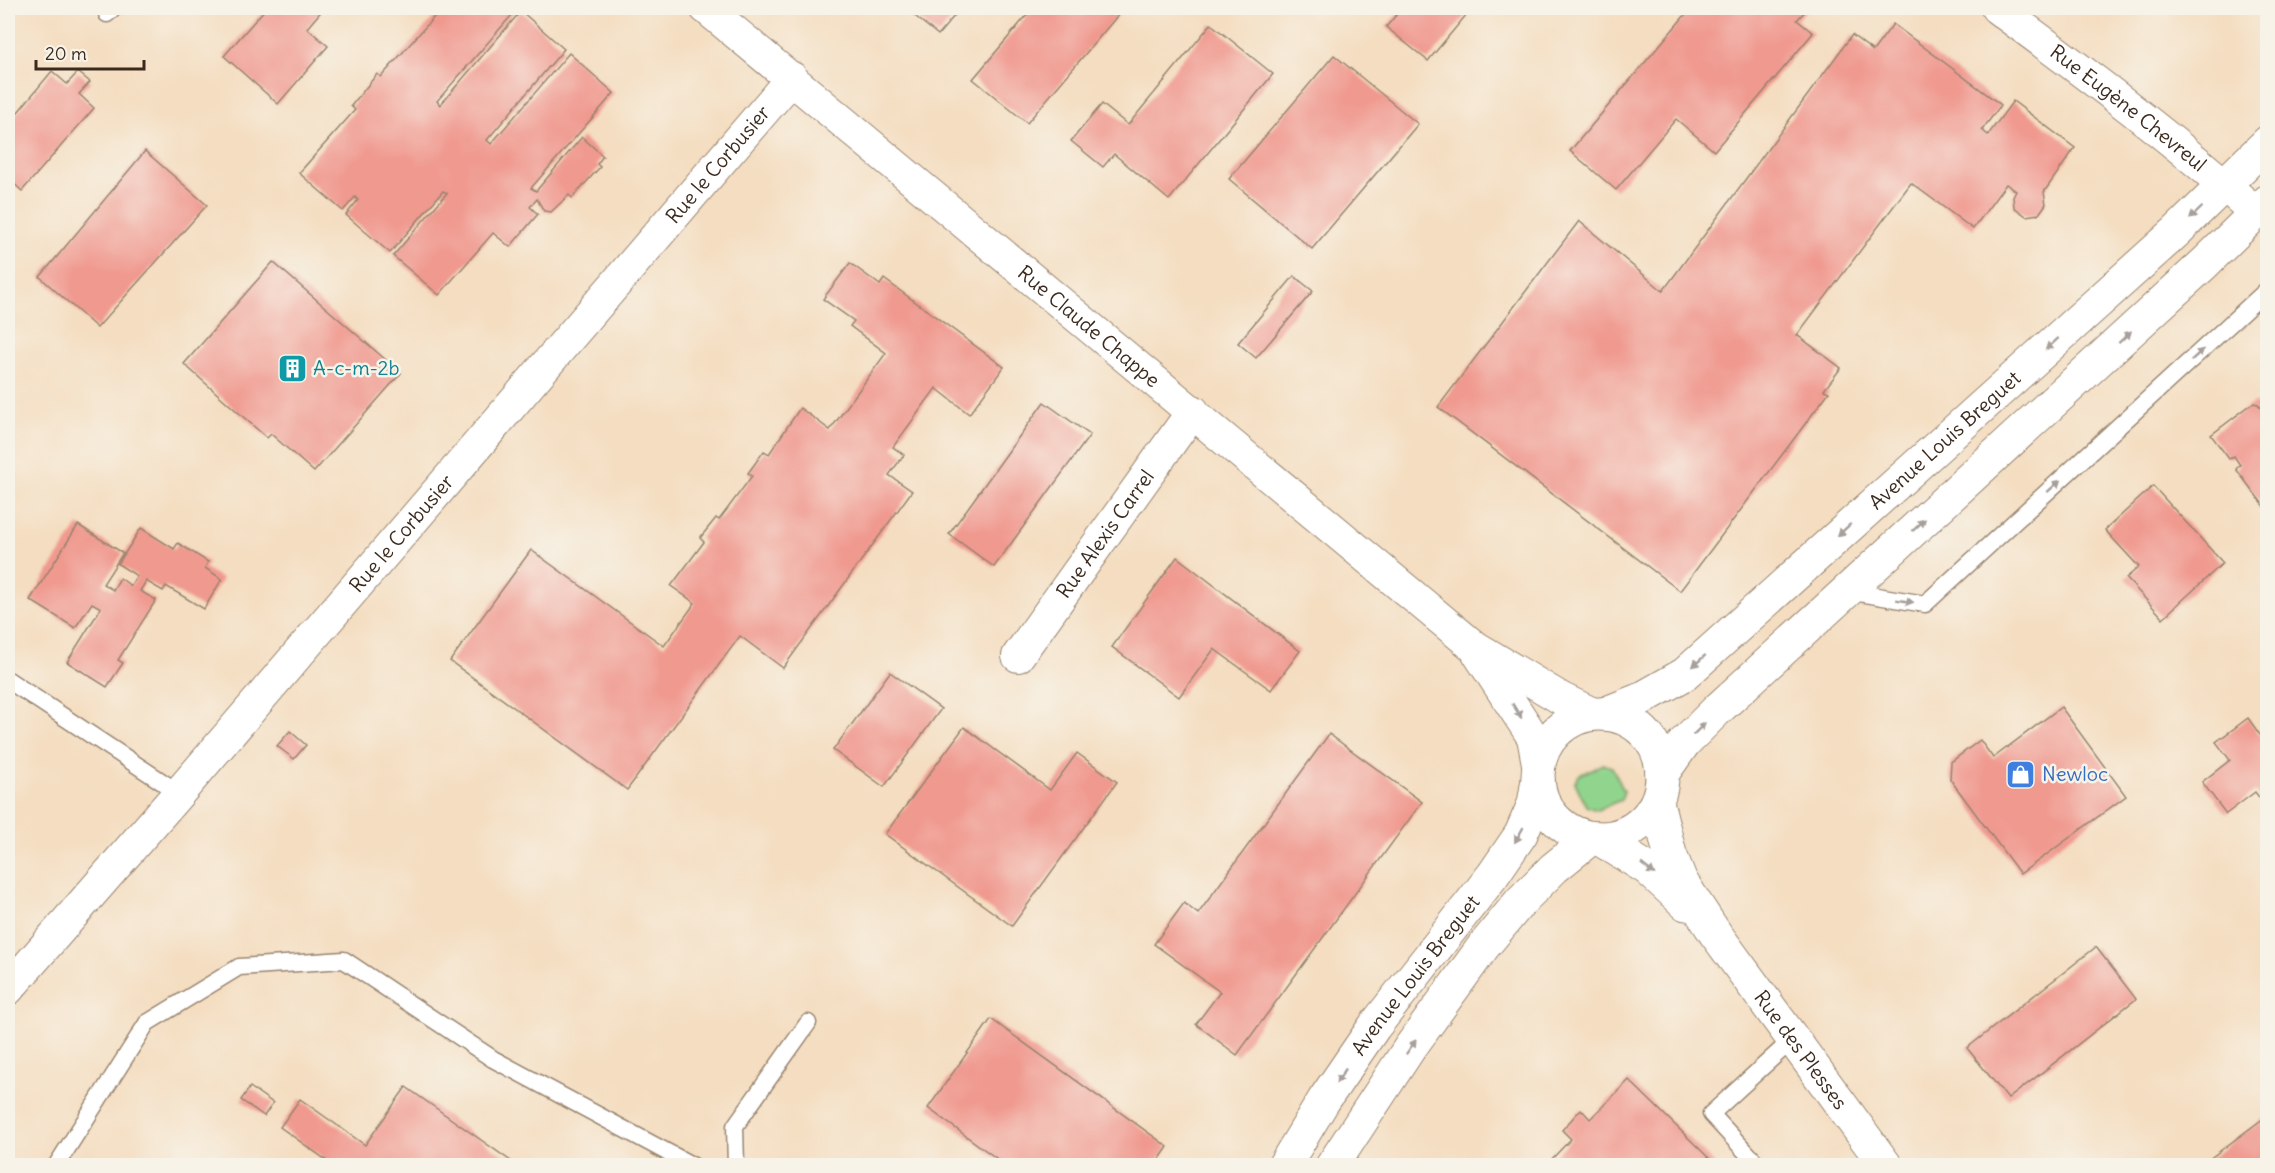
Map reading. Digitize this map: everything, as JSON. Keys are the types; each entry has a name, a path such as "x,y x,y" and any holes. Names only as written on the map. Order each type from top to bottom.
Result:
{"street":[{"name":"Rue Claude Chappe","path":"706,8 1472,645 1562,699 1598,714"},
{"name":"Rue Eugène Chevreul","path":"1996,8 2102,85 2225,184 2262,207"},
{"name":"Rue le Corbusier","path":"8,989 792,78"},
{"name":"Avenue Louis Breguet","path":"1598,714 1639,700 1685,674 2176,232 2268,142"},
{"path":"1660,788 1659,756 1650,740 1637,727 1622,718 1598,714 1577,719 1563,727 1551,739 1543,753 1538,775 1543,801 1555,818 1571,831 1594,838 1616,836 1633,829 1647,817 1684,743 1717,710 2205,263 2262,207"},
{"name":"Rue Alexis Carrel","path":"1018,656 1193,411"},
{"name":"Rue Claude Chappe","path":"1472,645 1533,737 1538,775"},
{"name":"Avenue Louis Breguet","path":"1284,1166 1324,1100 1374,1027 1493,875 1521,834 1534,804 1538,775"},
{"name":"Rue des Plesses","path":"1660,788 1670,854 1681,881 1715,933 1886,1166"},
{"name":"Avenue Louis Breguet","path":"1332,1166 1409,1049 1491,938 1520,902 1554,868 1594,838"},
{"name":"Rue des Plesses","path":"1594,838 1648,869 1715,933"}],"lane":[{"path":"1847,591 1925,604 2268,289"},
{"path":"8,680 179,793"},
{"path":"56,1166 147,1023 239,967 344,960 493,1059 693,1166"},
{"path":"736,1166 735,1126 808,1023"},
{"path":"1759,1166 1711,1114 1793,1039"}],"green space":[{"path":"1603,764 1612,767 1624,791 1621,800 1597,810 1586,806 1575,782 1579,775"}],"building":[{"path":"266,8 324,8 307,28 328,46 278,104 224,56"},
{"path":"442,8 518,8 437,101 440,105 521,11 564,49 487,140 491,144 569,53 614,93 531,188 536,191 582,137 603,156 597,164 600,167 572,198 569,195 551,212 544,211 537,199 530,207 538,214 510,247 493,233 439,295 393,256 447,193 443,191 390,253 346,215 358,200 355,197 343,211 299,173 355,110 351,106 377,74 381,77"},
{"path":"913,8 961,8 938,35 910,12"},
{"path":"1033,8 1124,8 1027,123 973,79"},
{"path":"1402,8 1472,8 1428,61 1386,27"},
{"path":"1691,8 1808,8 1797,20 1813,33 1714,151 1676,119 1616,190 1570,151"},
{"path":"1211,24 1273,74 1169,200 1114,154 1103,167 1071,141 1102,104 1128,125"},
{"path":"1893,24 2001,105 1982,130 1988,135 2013,101 2075,148 2044,192 2046,204 2039,214 2026,216 2014,207 2013,197 2016,191 2006,184 1973,229 1911,183 1797,335 1841,368 1824,390 1829,392 1680,591 1438,407 1579,221 1663,291 1852,35 1873,51"},
{"path":"1334,55 1418,124 1312,249 1229,179"},
{"path":"52,71 67,84 78,72 90,82 79,94 94,108 22,191 8,178 8,124"},
{"path":"145,151 207,205 97,328 40,277"},
{"name":"A-c-m-2b","path":"273,262 401,373 314,472 271,434 267,438 184,364"},
{"path":"850,263 880,285 884,279 1004,367 969,414 936,388 893,447 904,455 889,475 912,491 783,668 740,636 627,790 450,661 531,550 664,646 695,603 671,586 704,542 700,538 716,518 719,520 752,476 748,473 764,451 769,454 800,408 830,430 886,353 850,326 854,321 823,299"},
{"path":"1294,276 1313,291 1256,358 1238,343"},
{"path":"1044,402 1090,435 994,567 949,534"},
{"path":"2253,403 2258,404 2268,416 2268,511 2236,469 2240,465 2234,456 2229,459 2211,435"},
{"path":"2153,486 2223,563 2163,618 2126,578 2139,567 2105,530"},
{"path":"78,525 123,553 103,584 113,590 120,578 131,586 137,576 118,564 141,528 174,549 178,543 208,562 205,568 222,579 204,609 166,586 163,591 146,581 140,591 156,600 118,660 123,663 107,687 67,662 101,608 92,603 75,628 30,600"},
{"path":"1177,557 1300,651 1271,690 1214,649 1179,697 1112,647"},
{"path":"890,672 941,709 884,787 833,750"},
{"path":"2061,707 2126,796 2020,874 1950,779 1951,762 1980,740 1993,758"},
{"path":"2248,718 2260,735 2268,738 2268,809 2255,792 2226,814 2202,782 2230,760 2216,742"},
{"path":"964,727 1050,790 1077,753 1117,782 1012,926 885,834"},
{"path":"290,731 306,745 294,759 277,746"},
{"path":"1329,734 1422,802 1237,1055 1196,1024 1220,992 1154,944 1184,903 1198,914"},
{"path":"2096,947 2136,999 2008,1099 1967,1048"},
{"path":"991,1019 1168,1147 1155,1166 1007,1166 928,1108"},
{"path":"1629,1080 1717,1166 1545,1166 1571,1139 1562,1130 1581,1109 1590,1119"},
{"path":"250,1087 273,1103 264,1116 241,1100"},
{"path":"406,1087 518,1166 321,1166 326,1160 280,1127 300,1099 365,1145"},
{"path":"2268,1115 2268,1166 2200,1166"}],"place":[{"name":"A-c-m-2b","path":"292,368"},
{"name":"Newloc","path":"2021,774"}]}
